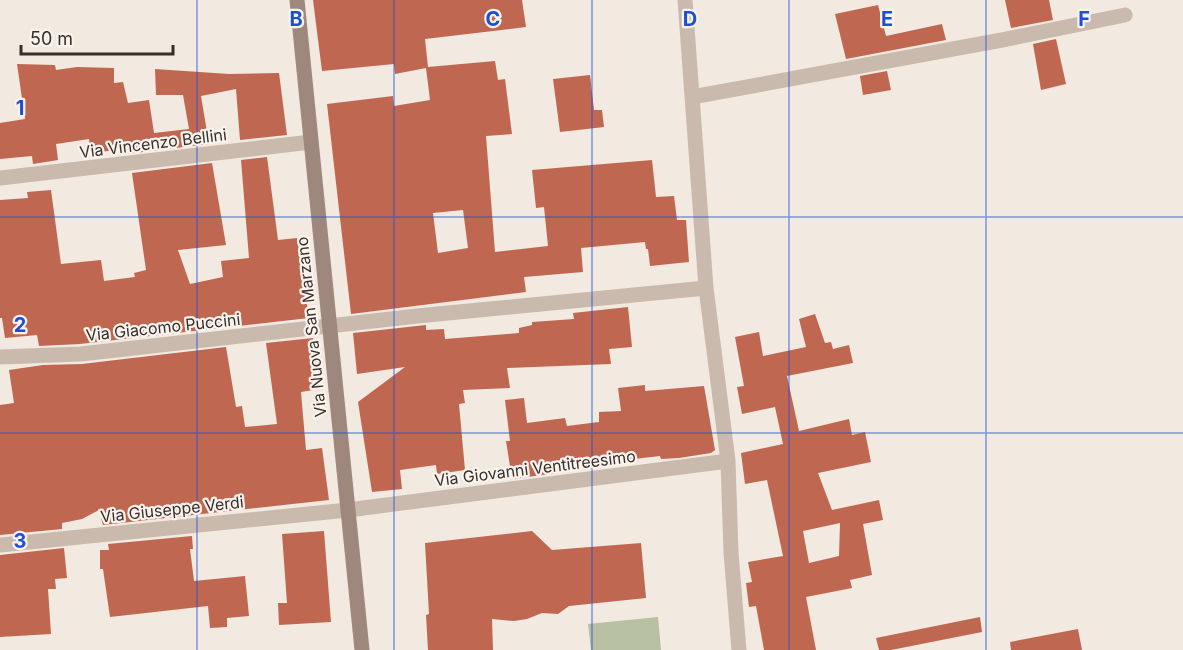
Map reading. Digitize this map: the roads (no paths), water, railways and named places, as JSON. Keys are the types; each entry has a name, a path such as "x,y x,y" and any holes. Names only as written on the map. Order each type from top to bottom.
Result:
{"main road":[{"name":"Via Nuova San Marzano","path":"297,0 362,650"}],"street":[{"path":"685,0 706,288 728,461 731,553 739,650"},
{"path":"692,97 1125,15"},
{"name":"Via Vincenzo Bellini","path":"0,178 311,142"},
{"name":"Via Giacomo Puccini","path":"0,357 81,354 417,316 706,288"},
{"name":"Via Giovanni Ventitreesimo","path":"348,510 728,461"},
{"name":"Via Giuseppe Verdi","path":"0,545 348,510"}]}
